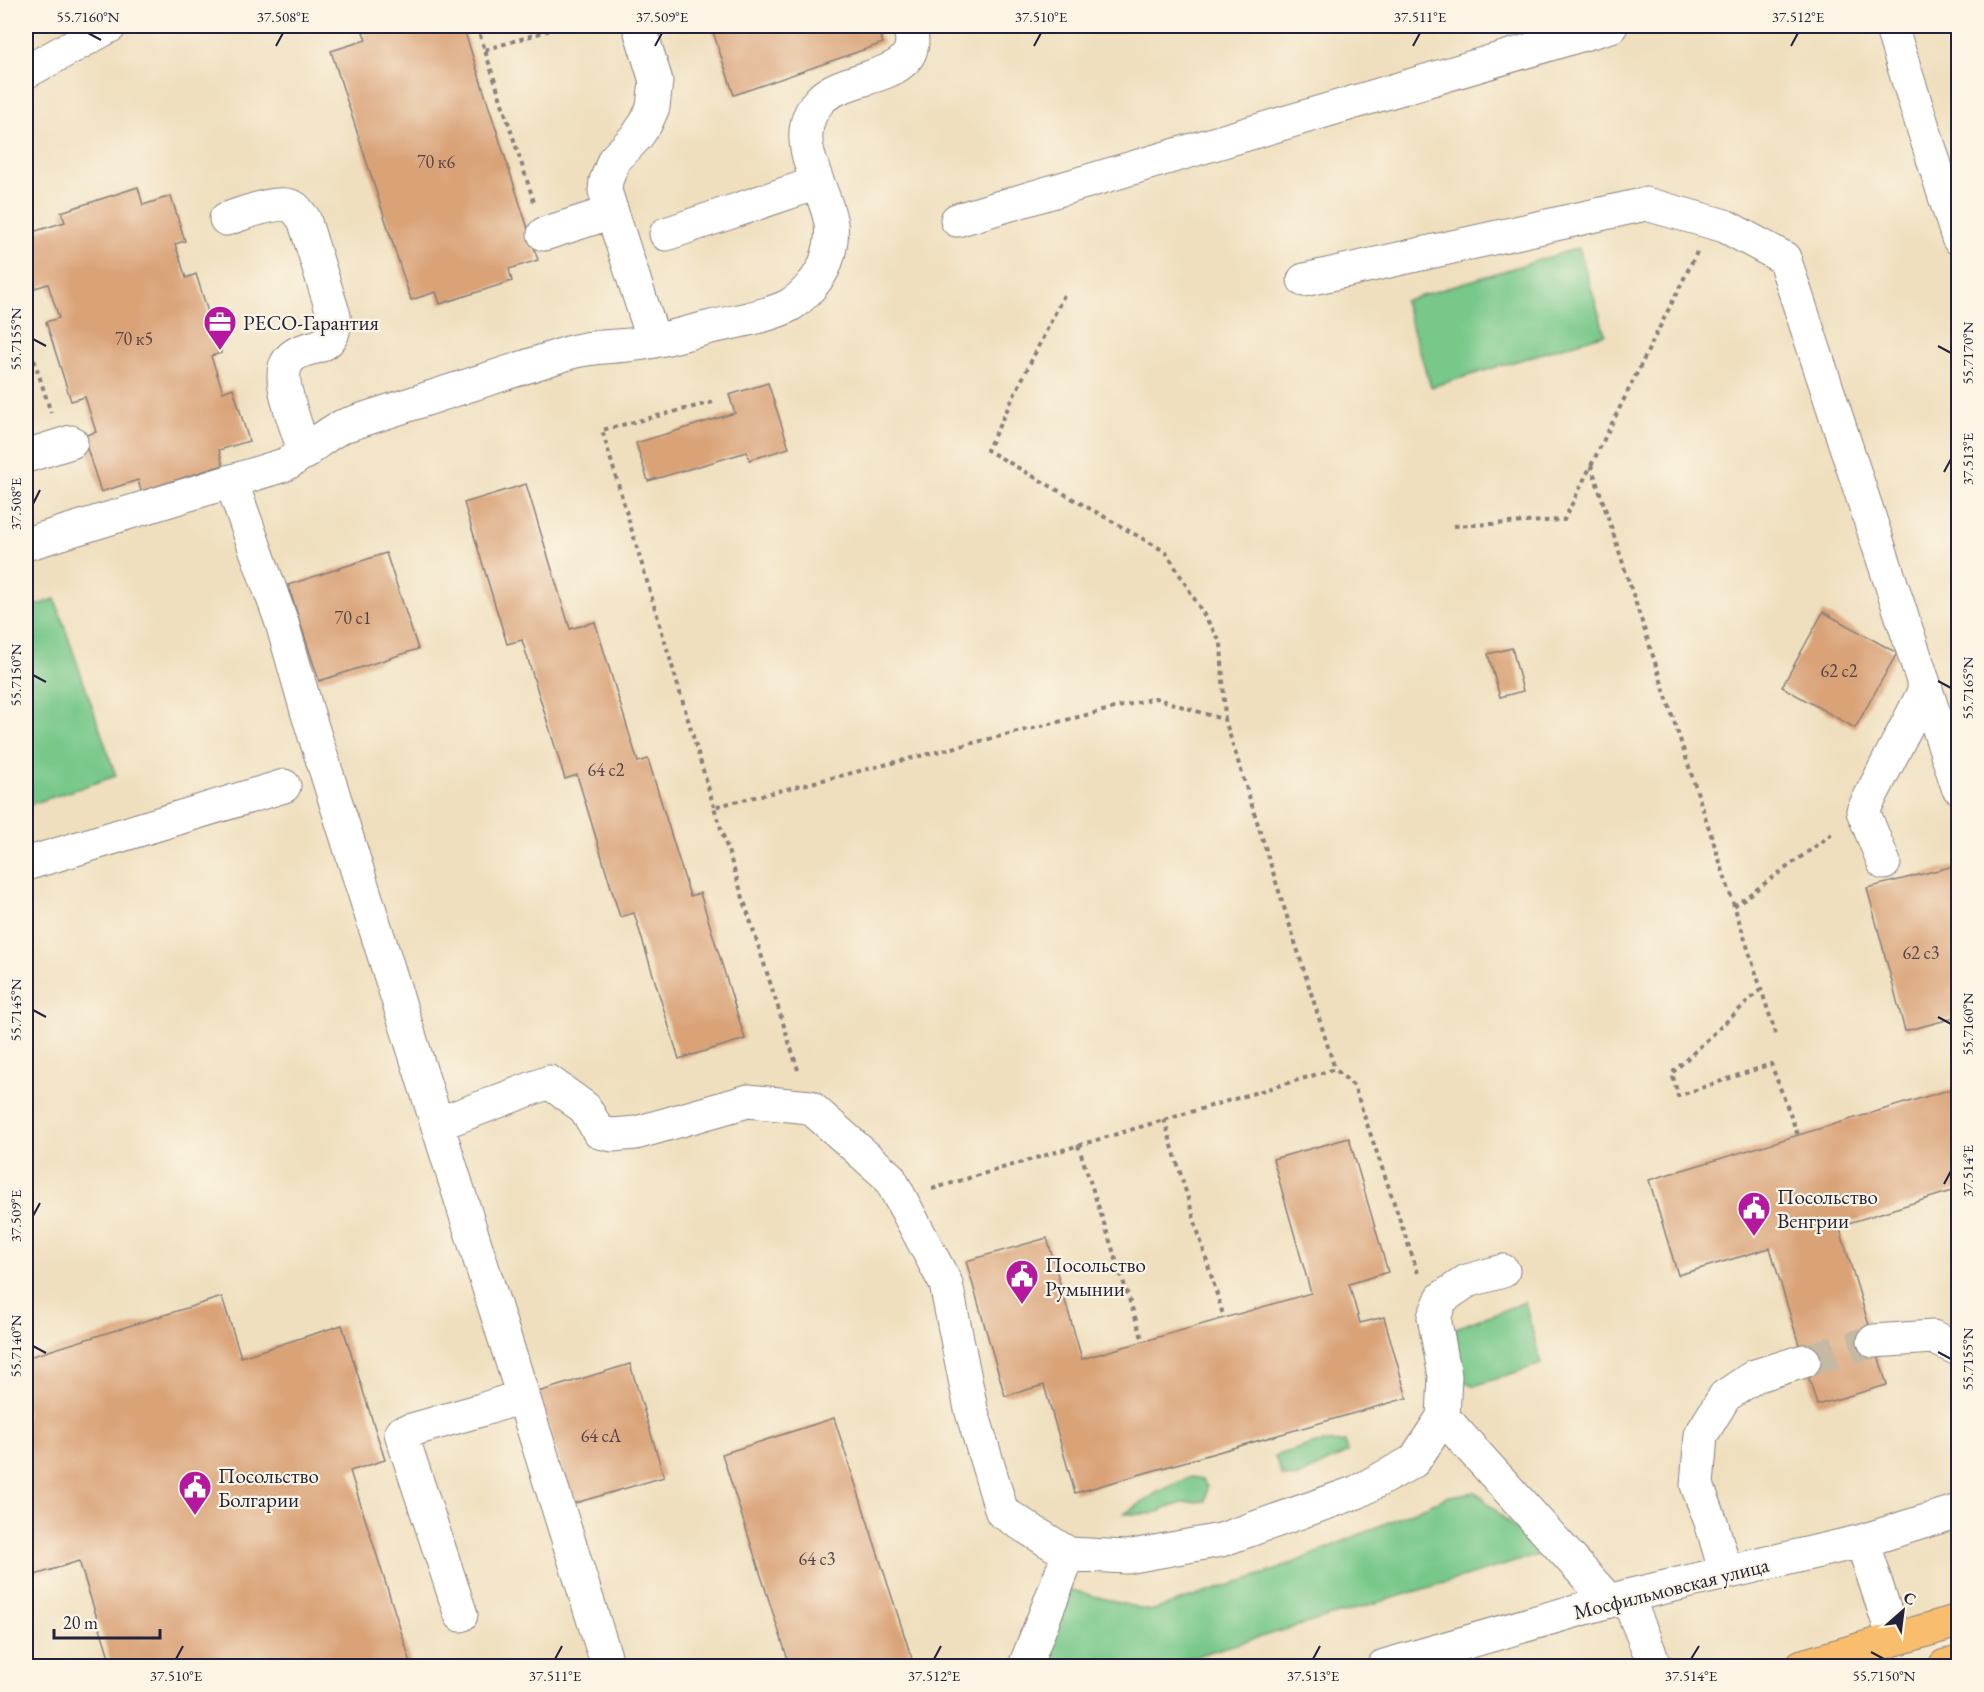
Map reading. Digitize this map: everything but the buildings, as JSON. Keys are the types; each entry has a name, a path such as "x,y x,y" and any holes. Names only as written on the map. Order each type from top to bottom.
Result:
{"main road":[{"path":"1802,1666 1959,1621"},
{"path":"1945,1666 1959,1663"}],"street":[{"path":"26,72 110,26"},
{"path":"639,26 656,81 653,107 637,136 624,148 610,169 605,191 654,341"},
{"path":"26,544 284,465 305,453 330,432 588,347 654,341 753,317 790,305 812,286 824,267 831,243 831,224 807,152 806,127 811,113 820,100 832,90 895,68 904,61 910,53 912,43 909,26"},
{"path":"957,220 1611,26"},
{"path":"1891,26 1959,238"},
{"path":"666,234 817,183"},
{"path":"1304,280 1646,204 1725,226 1784,258 1959,787"},
{"path":"226,219 287,205 296,209 304,219 334,316 335,329 332,337 324,345 296,353 285,369 284,383 305,453"},
{"path":"544,234 612,212"},
{"path":"26,456 66,443"},
{"path":"231,481 282,623 307,711 608,1666"},
{"path":"1884,863 1863,811 1926,688"},
{"path":"26,864 284,786"},
{"path":"438,1124 549,1082 585,1108 599,1132 612,1136 636,1133 748,1101 810,1107 889,1177 946,1284 971,1408 1002,1512 1069,1554 1127,1557 1221,1540 1357,1492 1414,1461 1443,1417 1445,1377 1434,1317 1442,1298 1467,1281 1503,1270"},
{"path":"1874,1341 1933,1337 1959,1349"},
{"path":"1726,1573 1712,1522 1697,1485 1701,1435 1725,1396 1755,1376 1804,1361"},
{"path":"461,1615 401,1433 523,1396"},
{"path":"1443,1417 1618,1599 1656,1666"},
{"name":"Мосфильмовская улица","path":"1384,1666 1618,1599 1862,1541 1959,1511"},
{"path":"1862,1541 1894,1639"},
{"path":"1026,1666 1069,1554"}],"path":[{"path":"477,26 544,234"},
{"path":"485,50 563,26"},
{"path":"1454,526 1564,520 1712,222"},
{"path":"1064,295 987,450 1166,552 1221,643 1225,720 1335,1069 1354,1086 1434,1317"},
{"path":"26,334 66,443"},
{"path":"713,402 602,430 714,807 810,1107"},
{"path":"1591,465 1777,1038"},
{"path":"714,807 1155,698 1225,720"},
{"path":"1734,906 1863,811"},
{"path":"1761,989 1672,1073 1678,1096 1771,1064 1798,1135"},
{"path":"900,1198 1335,1069"},
{"path":"1164,1119 1224,1318"},
{"path":"1078,1145 1143,1341"}],"green space":[{"path":"1579,248 1605,334 1431,387 1404,301"},
{"path":"55,599 116,776 26,806 26,609"},
{"path":"1525,1302 1541,1364 1474,1386 1462,1380 1451,1344 1453,1329"},
{"path":"1345,1442 1348,1452 1296,1478 1282,1476 1275,1456 1312,1444"},
{"path":"1191,1477 1202,1479 1207,1487 1205,1501 1182,1503 1151,1514 1124,1514 1158,1492"},
{"path":"1476,1492 1542,1554 1162,1666 1025,1666 1056,1586 1150,1611 1279,1569 1449,1496"}],"tunnel":[{"path":"1804,1361 1874,1341"}],"place":[{"name":"РЕСО-Гарантия","path":"220,351"},
{"name":"Посольство Венгрии","path":"1754,1237"},
{"name":"Посольство Румынии","path":"1022,1305"},
{"name":"Посольство Болгарии","path":"195,1516"}]}
